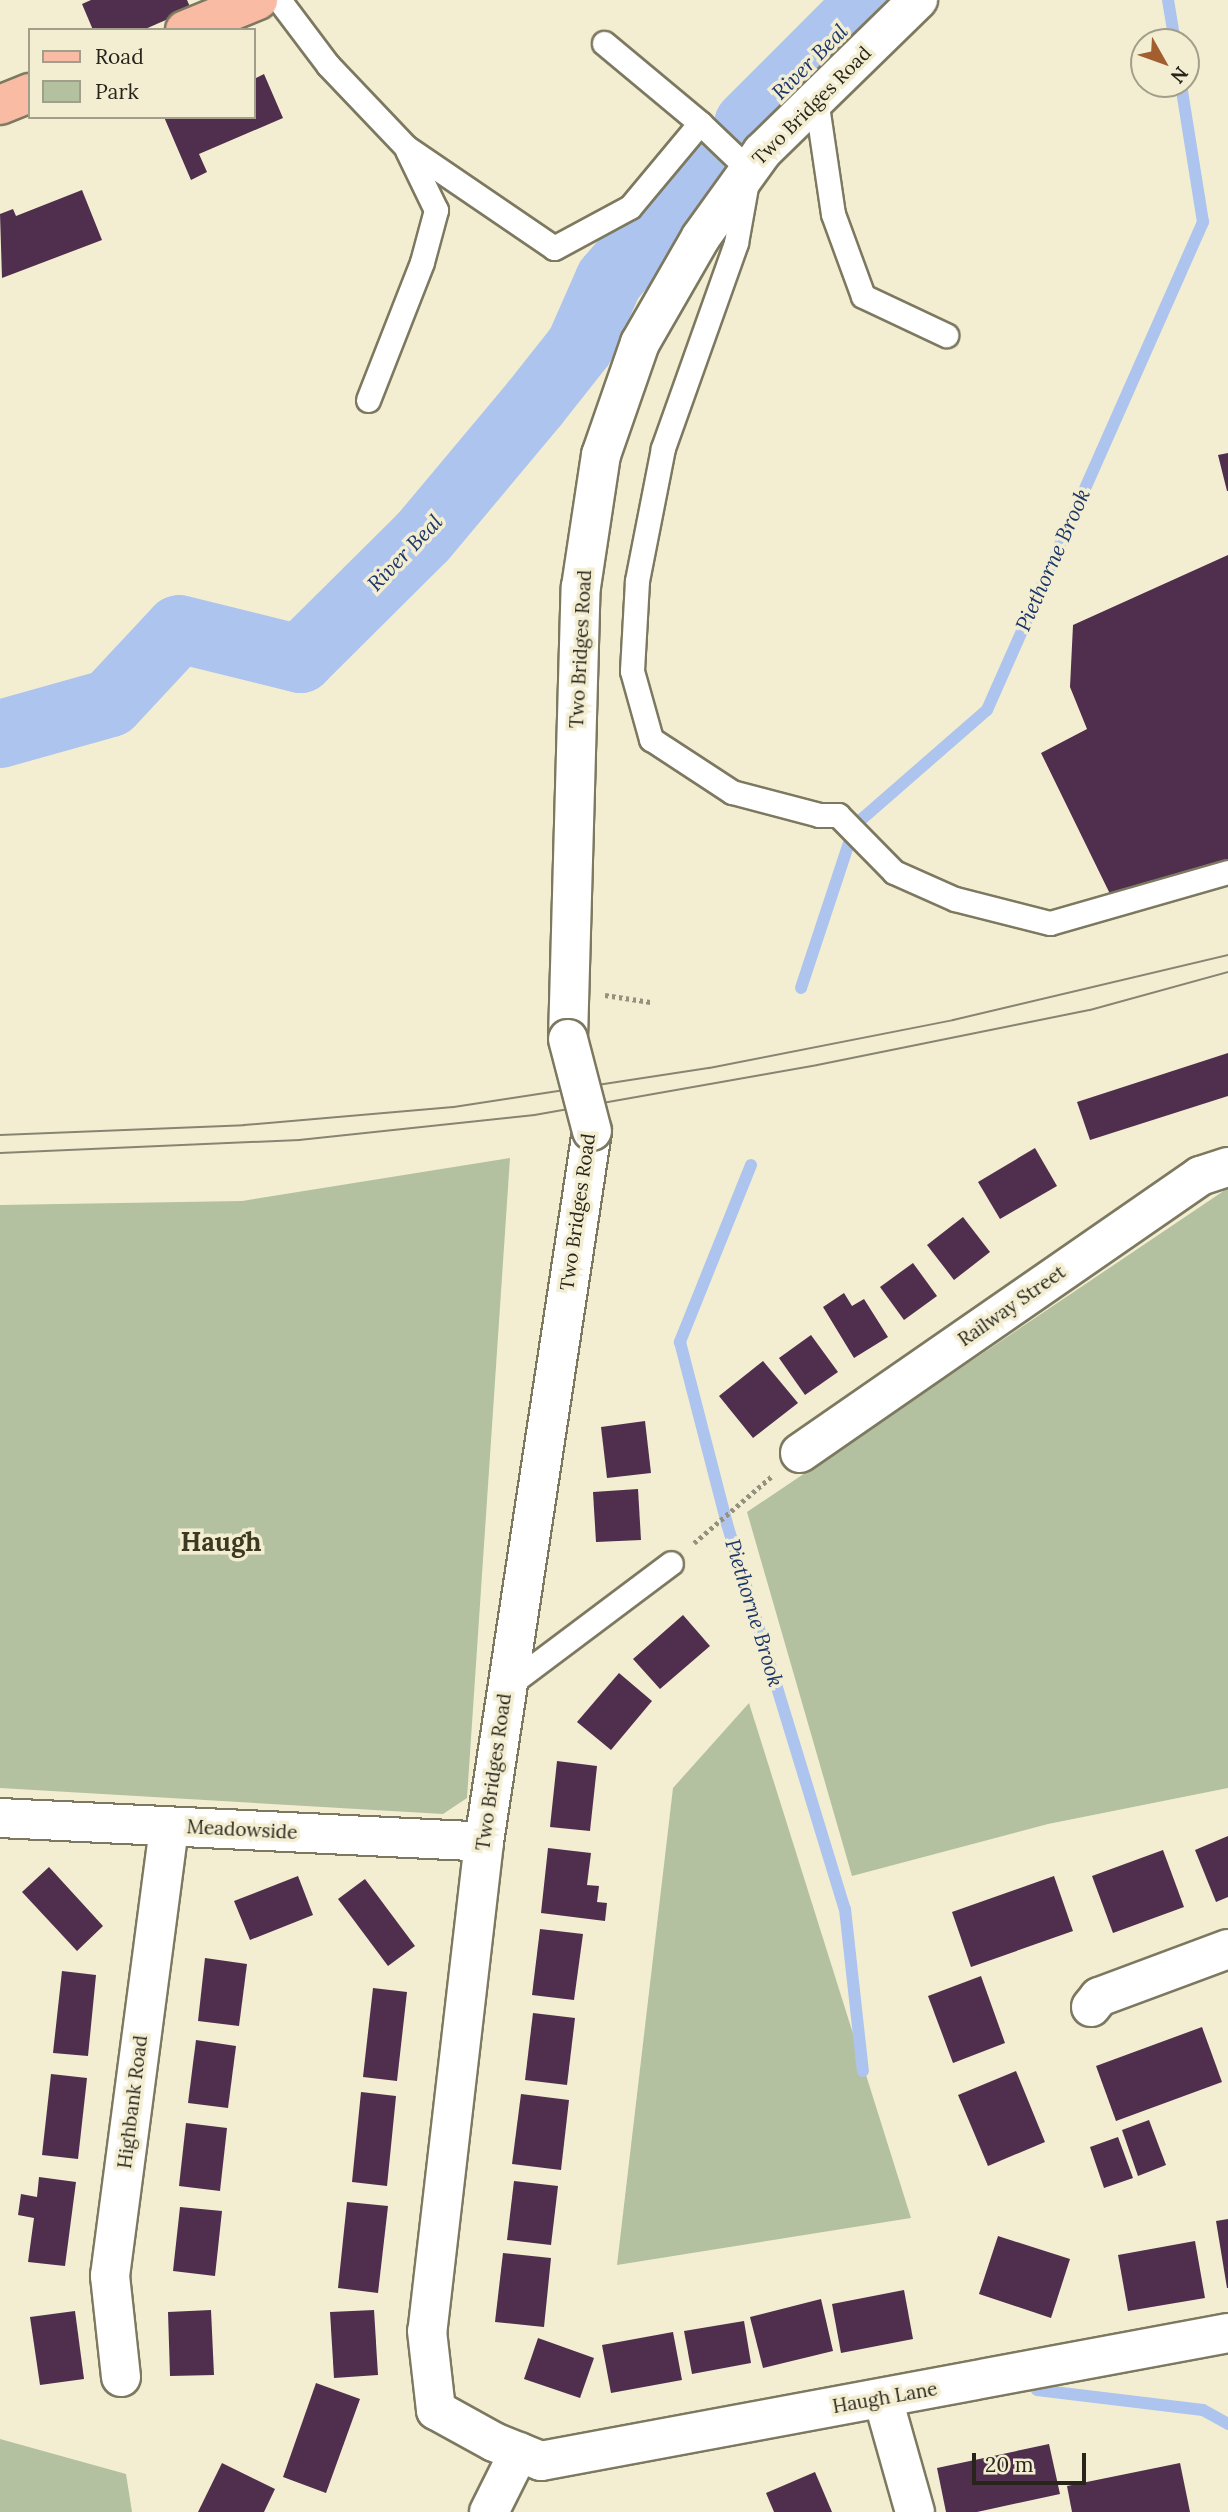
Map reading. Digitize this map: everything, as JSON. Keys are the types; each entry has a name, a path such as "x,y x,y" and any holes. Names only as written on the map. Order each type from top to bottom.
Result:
{"main road":[{"path":"190,28 258,0"},
{"path":"0,105 28,94"}],"street":[{"name":"Two Bridges Road","path":"530,2456 436,2410 427,2331 484,1842 592,1130 568,1038 581,587 601,455 640,343 701,237 749,170 816,99 918,0"},
{"name":"Railway Street","path":"800,1453 1200,1176 1228,1167"},
{"name":"Meadowside","path":"0,1818 484,1842"},
{"name":"Highbank Road","path":"121,2377 110,2277 169,1827"},
{"path":"1091,2007 1099,1997 1228,1949"},
{"name":"Haugh Lane","path":"530,2456 883,2399 1228,2333"},
{"path":"883,2399 915,2512"},
{"path":"489,2512 530,2456"}],"lane":[{"path":"279,0 328,65 406,147 554,248 630,207 700,123"},
{"path":"604,43 700,123 749,170 736,243 663,448 638,581 632,671 651,739 732,792 819,815 838,815 894,872 955,899 1050,923 1228,872"},
{"path":"816,99 833,214 863,296 946,335"},
{"path":"368,400 422,262 436,210 406,147"},
{"path":"506,1687 671,1563"}],"path":[{"path":"602,994 650,1002"},
{"path":"704,1534 746,1498"}],"green space":[{"path":"510,1158 467,1798 443,1814 0,1788 0,1205 242,1201"},
{"path":"1228,1188 1228,1788 1048,1824 852,1876 747,1512"},
{"path":"749,1703 911,2218 617,2265 673,1788"},
{"path":"0,2439 126,2474 132,2512 0,2512"}],"building":[{"path":"91,0 187,0 191,9 148,28 92,28 82,4"},
{"path":"264,74 283,118 199,154 207,172 191,180 165,119 256,119 256,78"},
{"path":"82,190 102,240 2,278 0,214 13,209 16,216"},
{"path":"1228,453 1228,491 1227,491 1218,455"},
{"path":"1228,555 1228,859 1155,892 1150,881 1112,898 1041,753 1087,729 1070,687 1073,625"},
{"path":"1228,1053 1228,1096 1090,1140 1077,1102"},
{"path":"1035,1148 1057,1186 1000,1219 978,1182"},
{"path":"963,1217 990,1252 954,1280 927,1245"},
{"path":"913,1263 937,1296 904,1320 880,1287"},
{"path":"844,1293 852,1306 864,1299 888,1337 854,1358 823,1307"},
{"path":"811,1335 838,1372 805,1395 779,1358"},
{"path":"763,1361 798,1403 753,1438 719,1396"},
{"path":"645,1421 651,1473 607,1478 601,1427"},
{"path":"638,1489 641,1540 596,1542 593,1492"},
{"path":"683,1615 710,1646 660,1689 633,1659"},
{"path":"619,1673 652,1701 611,1750 577,1722"},
{"path":"557,1761 597,1766 590,1831 550,1827"},
{"path":"1228,1836 1228,1897 1216,1902 1195,1850"},
{"path":"548,1848 591,1853 587,1885 599,1886 597,1902 607,1903 605,1921 541,1913"},
{"path":"1163,1850 1184,1907 1113,1933 1092,1876"},
{"path":"49,1867 103,1926 77,1951 22,1892"},
{"path":"298,1876 313,1915 250,1940 234,1901"},
{"path":"1054,1876 1073,1931 971,1967 952,1912"},
{"path":"365,1879 415,1946 388,1966 338,1899"},
{"path":"540,1929 583,1934 574,2000 532,1995"},
{"path":"205,1958 247,1964 239,2026 198,2021"},
{"path":"62,1971 96,1975 88,2056 53,2053"},
{"path":"981,1976 1005,2043 953,2063 928,1996"},
{"path":"373,1988 407,1992 397,2081 363,2077"},
{"path":"533,2013 575,2018 567,2085 525,2080"},
{"path":"1202,2027 1222,2082 1116,2121 1096,2066"},
{"path":"196,2040 236,2046 228,2108 188,2103"},
{"path":"1016,2071 1045,2142 988,2166 958,2095"},
{"path":"51,2074 87,2078 78,2159 42,2155"},
{"path":"361,2092 396,2096 387,2186 352,2182"},
{"path":"521,2094 569,2100 561,2170 512,2164"},
{"path":"1149,2120 1166,2165 1138,2176 1122,2130"},
{"path":"186,2123 227,2128 220,2191 179,2186"},
{"path":"1118,2137 1133,2178 1104,2188 1090,2147"},
{"path":"39,2177 76,2182 65,2266 28,2262 34,2218 18,2215 21,2194 37,2197"},
{"path":"514,2181 558,2186 551,2245 507,2240"},
{"path":"347,2202 388,2206 378,2293 338,2288"},
{"path":"180,2207 222,2211 215,2276 173,2271"},
{"path":"1228,2219 1228,2288 1227,2288 1216,2221"},
{"path":"998,2236 1070,2259 1051,2318 979,2294"},
{"path":"1195,2241 1205,2298 1128,2311 1118,2255"},
{"path":"503,2253 551,2258 544,2327 495,2322"},
{"path":"904,2290 913,2339 841,2353 832,2304"},
{"path":"821,2299 833,2351 763,2368 750,2317"},
{"path":"211,2310 214,2375 170,2376 168,2312"},
{"path":"374,2310 378,2375 334,2378 330,2312"},
{"path":"75,2311 84,2379 40,2385 30,2317"},
{"path":"744,2321 751,2363 692,2374 684,2331"},
{"path":"673,2332 682,2380 611,2393 602,2345"},
{"path":"538,2338 594,2358 580,2398 524,2379"},
{"path":"316,2383 360,2399 326,2493 283,2477"},
{"path":"1049,2444 1060,2494 977,2512 946,2512 937,2468"},
{"path":"222,2463 275,2489 264,2512 198,2512"},
{"path":"1180,2463 1190,2512 1072,2512 1067,2486"},
{"path":"815,2472 832,2512 774,2512 766,2493"}],"waterway":[{"name":"River Beal","path":"748,124 872,0"},
{"name":"Piethorne Brook","path":"1168,0 1173,28"},
{"name":"Piethorne Brook","path":"801,988 855,825 987,710 1203,222 1183,98"},
{"name":"River Beal","path":"0,734 110,703 179,629 300,659 423,537 535,403 580,346 609,280 704,170"},
{"name":"Piethorne Brook","path":"751,1165 680,1342 727,1524 845,1909 863,2071"},
{"name":"Piethorne Brook","path":"1037,2390 1203,2410 1228,2424"}],"tram line":[{"path":"0,1135 244,1125 453,1107 709,1068 953,1020 1228,955"},
{"path":"0,1153 300,1140 534,1115 817,1065 1090,1010 1228,972"}],"district":[{"name":"Haugh","path":"221,1542"}]}
